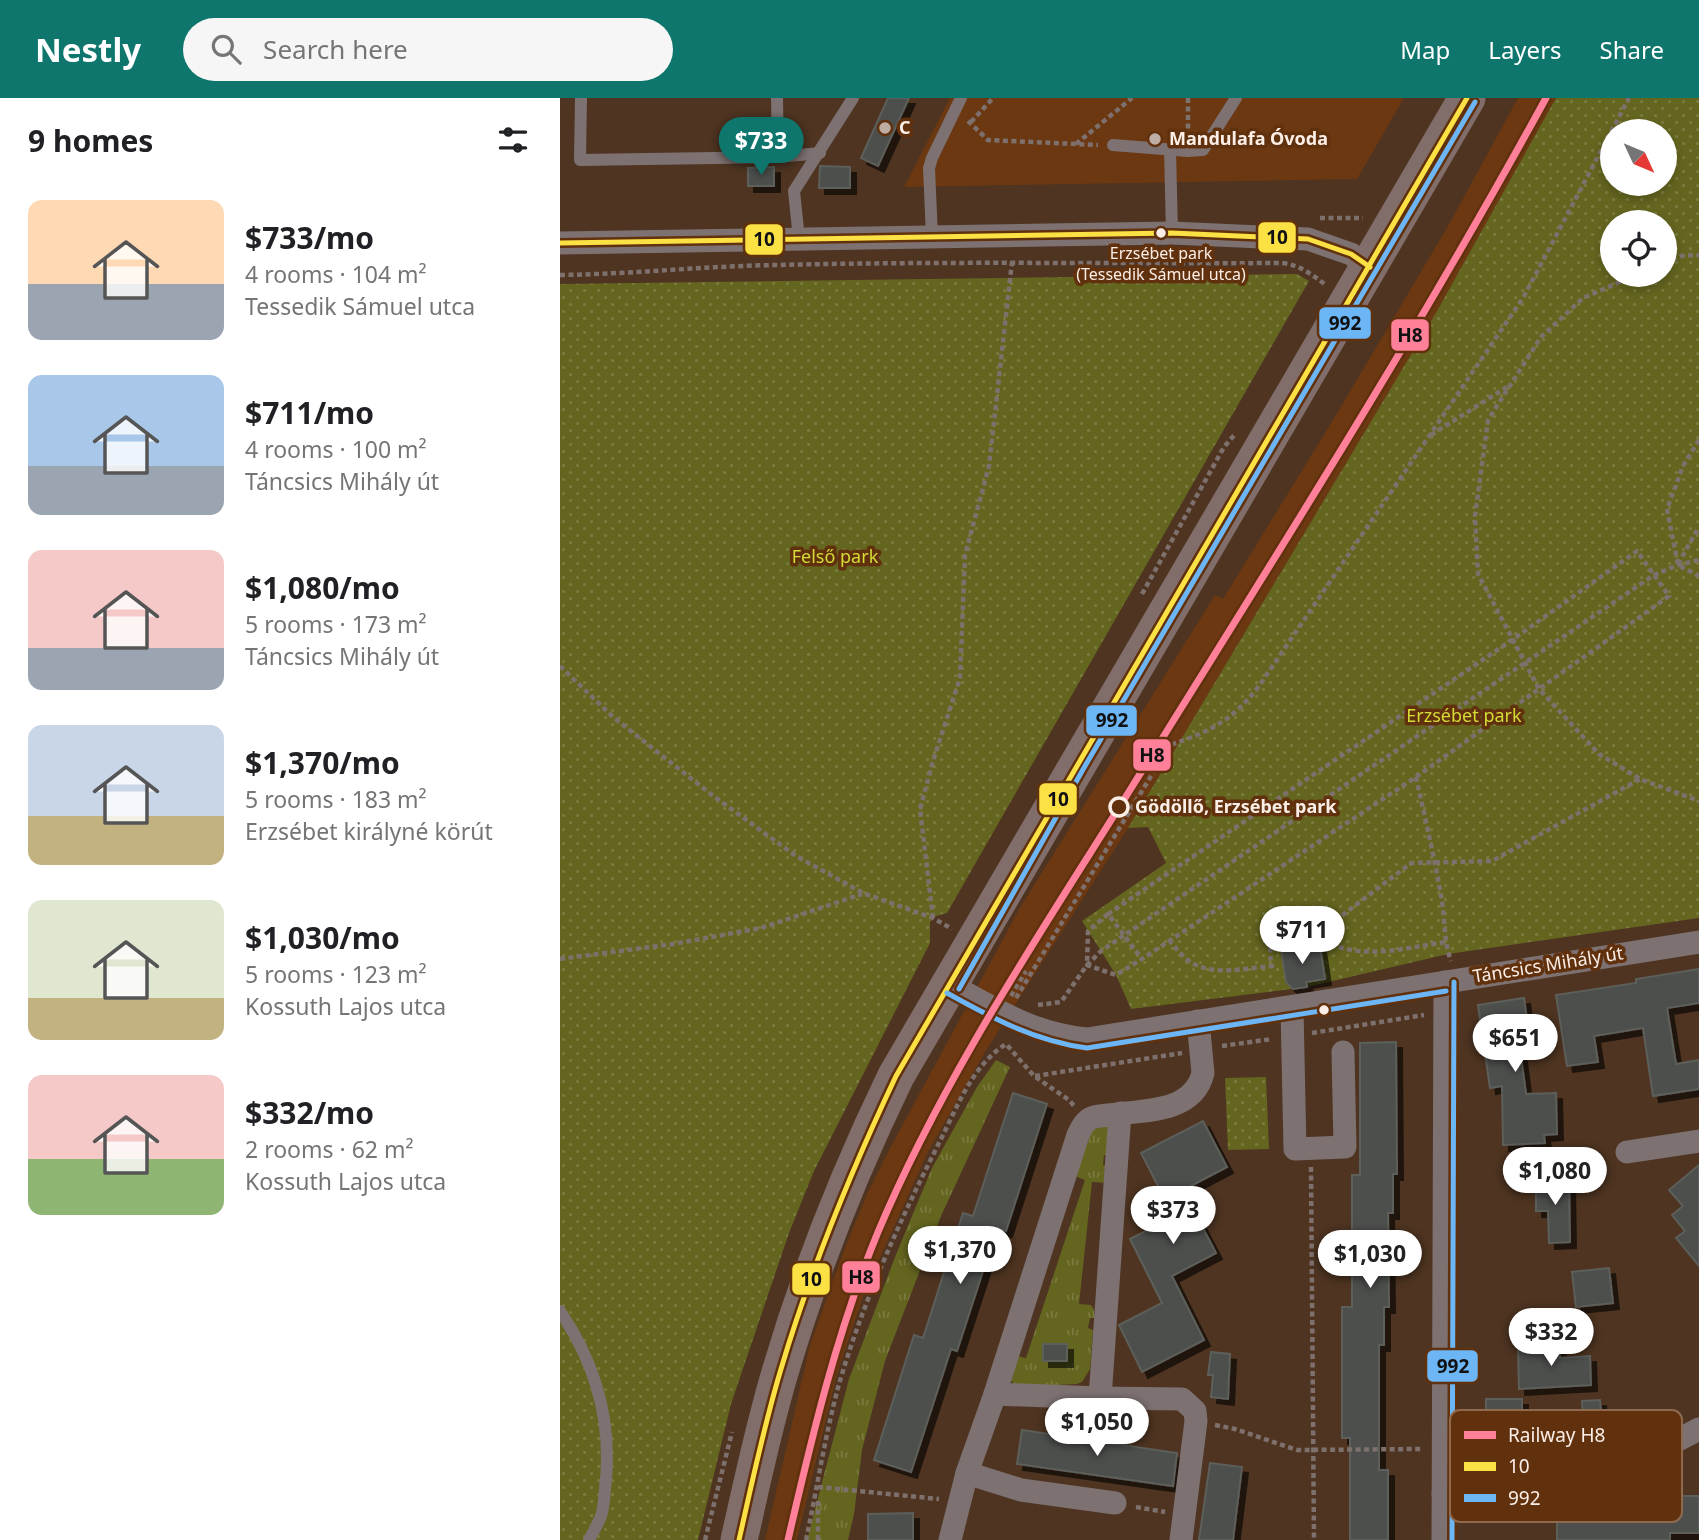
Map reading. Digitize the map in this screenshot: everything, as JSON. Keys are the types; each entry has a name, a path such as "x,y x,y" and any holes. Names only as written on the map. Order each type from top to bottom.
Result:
{"main road":[{"path":"739,1540 763,1432 781,1369 850,1174 896,1076 1467,98"}],"street":[{"path":"560,243 1172,233 1308,239 1352,254 1370,267"},
{"name":"Táncsics Mihály út","path":"951,985 1031,1027 1062,1036 1087,1039 1699,942"},
{"path":"1443,1540 1445,1012 1451,981"},
{"path":"1292,1008 1294,1149 1345,1147 1343,1052"},
{"path":"950,1540 967,1473 1078,1135 1086,1121 1096,1117 1173,1105 1191,1096 1197,1090 1203,1073 1198,1021"},
{"path":"1100,1398 1120,1113"},
{"path":"1627,1152 1699,1142"},
{"path":"995,1394 1182,1399 1195,1410 1196,1421 1181,1540"},
{"path":"1682,1438 1699,1429"},
{"path":"967,1473 1021,1490 1115,1503"},
{"path":"1443,1493 1450,1493"}],"lane":[{"path":"580,98 580,160 778,157 820,153"},
{"path":"777,98 778,157"},
{"path":"799,239 794,191 853,98"},
{"path":"932,237 929,168 961,98"},
{"path":"1113,145 1203,150 1236,98"},
{"path":"1170,150 1172,233"},
{"path":"560,1311 574,1331 592,1368 603,1404 607,1445 606,1476 601,1515 589,1540"}],"path":[{"path":"971,122 993,98"},
{"path":"1076,144 1132,98"},
{"path":"1016,998 1170,745 1225,722 1242,708 1523,299 1629,98"},
{"path":"952,115 971,122 988,140 1113,145"},
{"path":"1677,257 1699,255"},
{"path":"933,918 920,808 960,677 965,555 989,466 1012,262"},
{"path":"560,275 774,265 1282,263 1294,264 1307,270 1330,288"},
{"path":"1608,287 1583,298 1541,337 1488,420 1475,516 1478,573 1539,689 1599,754 1640,779 1699,801"},
{"path":"1428,437 1511,385"},
{"path":"1678,565 1667,509 1683,466 1699,440"},
{"path":"1678,565 1699,527"},
{"path":"1637,551 1669,596 1416,777 1142,960 1116,975 1087,965 1088,931 1108,914 1512,640 1637,551"},
{"path":"1029,1006 1061,1002 1087,965 1101,951 1654,575 1699,560"},
{"path":"1678,565 1699,576"},
{"path":"560,666 613,717 712,795 796,856 863,894 933,918 951,929"},
{"path":"1416,777 1435,861 1451,981"},
{"path":"1315,936 1411,863 1492,861 1640,779"},
{"path":"560,959 673,944 761,928 863,894"},
{"path":"1108,914 1142,960"},
{"path":"1169,940 1188,960 1201,967 1224,971 1272,966 1270,944 1279,936 1308,929 1315,936 1332,944 1367,954 1446,942"},
{"path":"1022,1002 1011,996 1026,971"},
{"path":"1034,1076 1445,1012"},
{"path":"806,1540 839,1386 871,1289 922,1176 968,1086 987,1059 1006,1044 1034,1076 1069,1100 1086,1121"},
{"path":"1312,1175 1314,1540"},
{"path":"1196,1421 1235,1429 1287,1448 1314,1451 1443,1448"},
{"path":"818,1487 959,1501"},
{"path":"818,1487 818,1540"},
{"path":"1115,1503 1183,1515"}],"shaded area":[{"name":"Mandulafa Óvoda","path":"950,98 1404,98 1357,179 904,187"},
{"path":"1518,98 1556,98 1437,311 1128,828 985,1052 928,1152 865,1291 837,1374 797,1540 765,1540 810,1345 843,1253 867,1194 889,1150 1021,906 1215,595 1223,599 1448,226"}],"green space":[{"name":"Erzsébet park","path":"1556,98 1699,98 1699,918 1448,954 1307,987 1131,1009 1116,975 1082,921 1166,863 1148,827 1128,828 1437,311"},
{"name":"Felső park","path":"1297,274 1309,281 947,913 936,916 930,922 930,943 814,1171 789,1233 731,1404 698,1540 560,1540 560,284"},
{"path":"996,1060 1010,1067 941,1216 885,1361 862,1450 848,1540 807,1540 849,1379 895,1257 932,1168 977,1087"},
{"path":"1266,1077 1269,1149 1228,1150 1225,1078"},
{"path":"1108,1127 1109,1156 1104,1155 1103,1165 1108,1166 1107,1183 1092,1182 1079,1304 1091,1305 1094,1310 1094,1318 1090,1318 1088,1328 1093,1330 1090,1369 1082,1382 1077,1384 1018,1387 1009,1379 1017,1356 1026,1358 1085,1180 1075,1176 1092,1130"}],"building":[{"name":"C","path":"888,98 909,98 878,166 861,158"},
{"path":"820,166 850,167 850,188 819,188"},
{"path":"774,167 774,186 748,186 748,168"},
{"path":"1300,943 1300,949 1320,946 1325,979 1306,982 1307,987 1293,989 1286,982 1281,949"},
{"path":"1699,969 1699,1003 1667,1008 1676,1064 1699,1060 1699,1089 1653,1096 1643,1028 1594,1036 1598,1062 1567,1066 1556,995 1636,983 1636,979"},
{"path":"1524,998 1530,1041 1519,1042 1526,1094 1556,1093 1557,1134 1544,1135 1545,1143 1503,1145 1502,1086 1490,1088 1478,1005"},
{"path":"1396,1042 1397,1174 1393,1174 1393,1213 1388,1213 1389,1307 1384,1307 1384,1345 1379,1345 1379,1470 1388,1470 1388,1540 1350,1540 1350,1438 1342,1438 1342,1307 1352,1307 1352,1175 1360,1175 1360,1043"},
{"path":"1013,1093 1047,1104 1006,1231 997,1228 957,1351 951,1349 911,1472 874,1460 914,1335 923,1338 963,1213 973,1216"},
{"path":"1203,1121 1227,1167 1183,1190 1216,1253 1172,1276 1204,1340 1142,1372 1119,1325 1162,1303 1130,1239 1174,1217 1141,1153"},
{"path":"1699,1165 1699,1266 1676,1238 1685,1231 1672,1215 1683,1206 1669,1190"},
{"path":"1536,1178 1569,1178 1570,1242 1549,1243 1548,1211 1536,1211"},
{"path":"1609,1268 1613,1303 1576,1307 1572,1272"},
{"path":"1043,1344 1067,1344 1067,1361 1043,1361"},
{"path":"1559,1344 1560,1358 1590,1356 1591,1385 1519,1389 1518,1346"},
{"path":"1211,1352 1230,1354 1228,1399 1211,1397 1213,1375 1208,1375"},
{"path":"1486,1399 1522,1399 1522,1410 1486,1410"},
{"path":"1600,1400 1601,1410 1582,1410 1582,1401"},
{"path":"1022,1430 1177,1453 1173,1486 1017,1464"},
{"path":"1210,1463 1242,1467 1233,1540 1199,1540"},
{"path":"1682,1496 1699,1496 1699,1533 1670,1533 1670,1540 1557,1540 1557,1522 1682,1522"},
{"path":"913,1513 913,1540 868,1540 868,1514"}],"rail line":[{"name":"H8","path":"788,1540 816,1423 863,1269 934,1115 1031,947 1397,358 1546,98"}],"transit line":[{"name":"10","path":"739,1540 769,1411 805,1294 863,1148 896,1076 1467,98"},
{"name":"992","path":"959,989 1085,766 1475,102"},
{"name":"10","path":"560,243 1172,233 1308,239 1351,254 1370,267"},
{"name":"992","path":"1452,1410 1454,982"},
{"name":"992","path":"947,993 997,1020 1032,1034 1087,1048 1446,991"},
{"name":"992","path":"1452,1522 1452,1540"}],"place":[{"name":"C","path":"885,128"},
{"name":"Mandulafa Óvoda","path":"1155,139"},
{"name":"Erzsébet park (Tessedik Sámuel utca)","path":"1161,233"},
{"name":"Gödöllő, Erzsébet park","path":"1119,807"}]}
